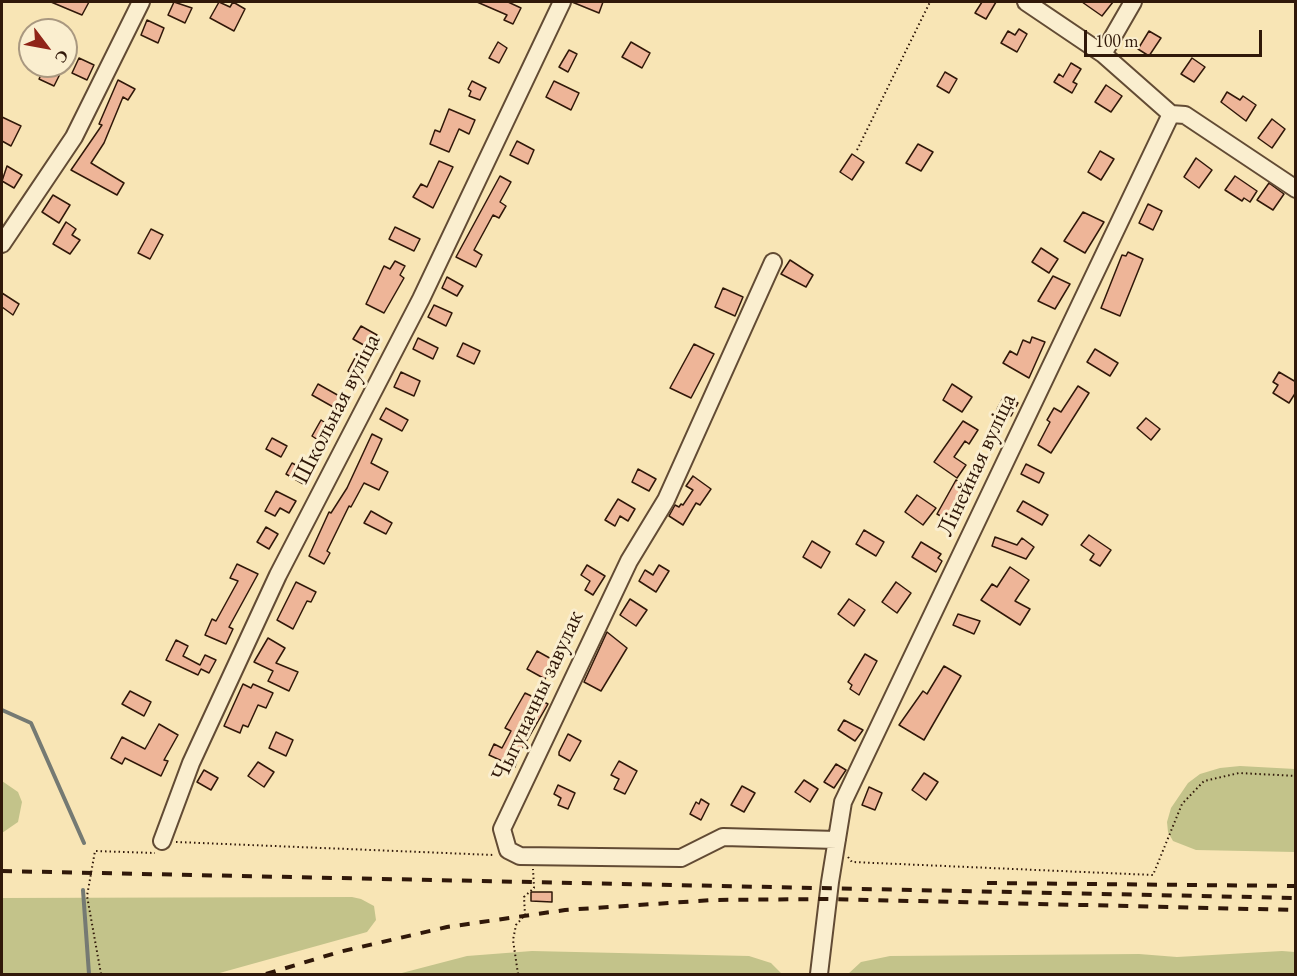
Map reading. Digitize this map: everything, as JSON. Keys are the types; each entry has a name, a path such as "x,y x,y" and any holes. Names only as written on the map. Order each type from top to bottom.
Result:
{"street":[{"path":"2,244 74,137 141,2"},
{"name":"Школьная вуліца","path":"162,841 191,763 278,575 421,299 562,2"},
{"path":"1026,2 1103,54 1171,114 1185,115 1296,189"},
{"path":"1103,54 1132,2"},
{"name":"Лінейная вуліца","path":"819,975 843,802 1171,114"},
{"name":"Чыгуначны завулак","path":"520,856 508,850 502,829 629,561 666,500 773,262"},
{"path":"520,856 681,858 723,837 837,840"}],"path":[{"path":"857,150 930,2"},
{"path":"837,840 852,862 1153,875 1182,804 1204,781 1239,773 1296,776"},
{"path":"101,975 87,896 95,851 158,853 162,841 496,855"},
{"path":"518,975 513,940 516,925 525,915 524,897 534,888 534,871 520,856"}],"green space":[{"path":"1240,766 1295,769 1295,852 1196,850 1173,841 1168,832 1167,822 1171,808 1188,783 1200,774 1220,768"},
{"path":"2,781 18,792 22,802 18,822 2,833"},
{"path":"352,897 374,906 376,920 367,932 216,974 2,974 2,898"},
{"path":"532,951 749,956 771,963 782,974 398,974 467,956"},
{"path":"1295,952 1295,974 848,974 861,962 890,956 1139,954 1177,957"}],"building":[{"path":"51,2 89,2 82,15"},
{"path":"174,2 192,8 185,23 168,15"},
{"path":"219,2 230,7 233,2 245,9 234,31 210,18"},
{"path":"477,2 508,2 521,8 513,24 504,20 507,15"},
{"path":"572,2 603,2 599,13"},
{"path":"982,2 996,2 986,19 975,13"},
{"path":"1082,2 1113,2 1102,16"},
{"path":"147,20 164,28 158,43 141,35"},
{"path":"1019,29 1027,34 1017,52 1001,43 1008,31 1015,35"},
{"path":"1149,31 1161,38 1149,56 1138,49"},
{"path":"498,42 507,48 499,63 489,58"},
{"path":"631,42 650,53 642,68 622,57"},
{"path":"569,50 577,54 568,72 559,67"},
{"path":"79,58 94,65 87,80 78,76"},
{"path":"1192,58 1205,67 1194,82 1181,74"},
{"path":"1071,63 1081,69 1073,82 1077,84 1072,93 1054,82 1059,74 1063,77"},
{"path":"945,72 957,79 949,93 937,86"},
{"path":"40,78 58,78 54,86"},
{"path":"118,80 135,89 128,100 123,97 104,143 91,163 124,183 117,195 71,170 102,125 99,124"},
{"path":"472,81 486,88 480,100 469,96 471,91 468,89"},
{"path":"554,81 579,93 571,110 546,97"},
{"path":"1106,85 1122,96 1111,112 1095,102"},
{"path":"1227,92 1240,100 1243,96 1256,105 1246,121 1221,102"},
{"path":"449,109 475,120 469,134 459,129 449,152 430,144 435,130 440,132"},
{"path":"2,117 21,126 11,146 2,141"},
{"path":"1272,119 1285,129 1272,148 1258,138"},
{"path":"517,141 534,150 528,164 510,155"},
{"path":"918,144 933,152 921,171 906,163"},
{"path":"1100,151 1114,159 1101,180 1088,172"},
{"path":"852,154 864,162 852,180 840,172"},
{"path":"1196,158 1212,170 1199,188 1184,177"},
{"path":"439,161 453,167 433,208 413,197 421,184 427,187"},
{"path":"7,166 22,175 14,188 2,181"},
{"path":"500,176 511,182 500,202 506,206 499,218 493,215 474,250 482,255 476,267 456,257"},
{"path":"1235,176 1257,191 1250,202 1244,198 1242,201 1225,190"},
{"path":"1269,183 1284,194 1273,210 1257,200"},
{"path":"53,195 70,205 59,223 42,212"},
{"path":"1148,204 1162,211 1153,230 1139,223"},
{"path":"1083,212 1104,222 1085,253 1064,241"},
{"path":"66,222 76,229 72,235 80,240 70,254 53,244"},
{"path":"395,227 420,239 414,251 389,239"},
{"path":"151,229 163,235 150,259 138,253"},
{"path":"1041,248 1058,259 1049,273 1032,262"},
{"path":"1128,252 1143,259 1120,316 1101,308 1122,255 1126,256"},
{"path":"790,260 813,275 806,287 781,274"},
{"path":"395,261 405,266 400,275 404,278 384,313 366,304 384,266 390,269"},
{"path":"1053,276 1070,284 1055,309 1038,301"},
{"path":"447,277 463,286 457,296 442,288"},
{"path":"723,288 743,297 735,316 715,307"},
{"path":"2,293 19,304 13,315 2,307"},
{"path":"434,305 452,313 446,326 428,317"},
{"path":"361,326 377,335 369,348 353,339"},
{"path":"1032,337 1045,342 1029,378 1003,363 1010,351 1017,355 1023,340 1030,343"},
{"path":"418,338 438,348 433,359 413,349"},
{"path":"463,343 480,351 474,364 457,356"},
{"path":"694,344 714,354 691,398 670,388"},
{"path":"1095,349 1118,363 1110,376 1087,362"},
{"path":"356,356 366,361 358,377 348,371"},
{"path":"401,372 420,381 414,396 394,387"},
{"path":"1279,372 1296,382 1296,392 1289,403 1273,393 1278,385 1273,382"},
{"path":"318,384 341,397 335,408 312,395"},
{"path":"952,384 972,397 962,412 943,400"},
{"path":"1078,386 1089,393 1051,453 1038,445 1050,422 1047,420 1054,408 1061,412"},
{"path":"1004,396 1018,403 1011,416 997,409"},
{"path":"386,408 408,420 402,431 380,419"},
{"path":"1146,418 1160,429 1151,440 1137,428"},
{"path":"321,420 333,428 324,444 312,436"},
{"path":"963,421 978,430 969,444 965,441 954,457 966,465 957,478 934,462"},
{"path":"372,434 382,439 371,463 388,472 379,490 364,483 351,507 349,506 327,551 330,553 324,564 309,556 329,512 331,513 347,488"},
{"path":"272,438 287,446 281,457 266,449"},
{"path":"292,463 311,473 305,485 286,474"},
{"path":"1026,464 1044,473 1039,483 1021,474"},
{"path":"638,469 656,479 649,491 632,482"},
{"path":"693,476 711,489 700,505 696,503 683,525 669,516 675,505 679,507 683,505 693,490 686,486"},
{"path":"956,480 972,490 955,524 937,514"},
{"path":"276,491 296,501 289,513 280,508 275,516 265,511"},
{"path":"917,495 936,508 923,525 905,512"},
{"path":"618,499 635,509 628,521 620,516 615,526 605,520"},
{"path":"1023,501 1048,515 1042,525 1017,511"},
{"path":"371,511 392,523 386,534 364,523"},
{"path":"266,527 278,534 269,549 257,542"},
{"path":"864,530 884,542 876,556 856,544"},
{"path":"1089,535 1111,550 1100,566 1090,560 1094,554 1081,545"},
{"path":"995,537 1017,545 1022,538 1034,547 1026,559 992,546"},
{"path":"812,541 830,552 821,568 803,557"},
{"path":"921,542 941,554 938,558 942,561 936,572 912,557"},
{"path":"237,564 258,574 229,627 233,629 226,644 205,635 212,619 216,621 238,581 230,578"},
{"path":"587,565 605,576 593,595 585,590 590,581 581,575"},
{"path":"659,565 669,571 656,592 639,581 645,570 653,575"},
{"path":"1010,567 1029,580 1015,601 1030,609 1020,625 981,600 992,584 997,587"},
{"path":"296,582 316,592 311,602 307,601 293,629 277,620"},
{"path":"896,582 911,593 897,613 882,602"},
{"path":"630,599 647,610 636,626 620,615"},
{"path":"849,599 865,610 854,626 838,614"},
{"path":"958,614 980,621 974,634 953,625"},
{"path":"607,632 627,648 601,691 584,682"},
{"path":"268,638 285,648 276,663 298,672 289,691 268,681 273,671 254,662"},
{"path":"176,640 188,646 183,656 200,665 205,655 216,660 209,673 201,669 198,675 166,660"},
{"path":"537,651 555,661 545,679 527,669"},
{"path":"865,654 877,661 859,695 850,689 852,685 848,682"},
{"path":"944,666 961,676 924,740 899,725 923,691 927,694"},
{"path":"243,684 251,688 253,684 273,693 266,708 258,705 248,727 243,725 240,733 224,726"},
{"path":"130,691 151,702 144,716 122,704"},
{"path":"525,693 548,704 518,756 515,767 489,755 494,744 502,748 511,731 505,728"},
{"path":"844,720 863,730 855,741 838,730"},
{"path":"159,724 178,735 164,760 168,761 161,776 125,758 122,764 111,758 122,737 145,749"},
{"path":"276,732 293,740 286,756 269,748"},
{"path":"568,734 581,741 570,761 559,755"},
{"path":"619,761 637,771 625,794 614,789 619,779 611,775"},
{"path":"258,762 274,772 264,787 248,776"},
{"path":"836,764 846,770 834,788 824,782"},
{"path":"204,770 218,778 211,790 197,782"},
{"path":"924,773 938,782 926,800 912,790"},
{"path":"804,780 818,789 810,802 795,792"},
{"path":"558,785 575,793 568,809 558,805 561,798 554,794"},
{"path":"742,786 755,793 744,812 731,805"},
{"path":"869,787 882,793 875,810 862,805"},
{"path":"701,799 709,804 701,820 690,814 696,802 699,804"},
{"path":"531,892 552,892 552,902 531,901"}],"waterway":[{"path":"2,710 31,723 84,843"},
{"path":"83,890 89,974"}],"railway":[{"path":"2,871 1296,898"},
{"path":"987,883 1296,886"},
{"path":"266,974 339,952 447,927 565,910 713,900 828,899 1296,910"}]}
